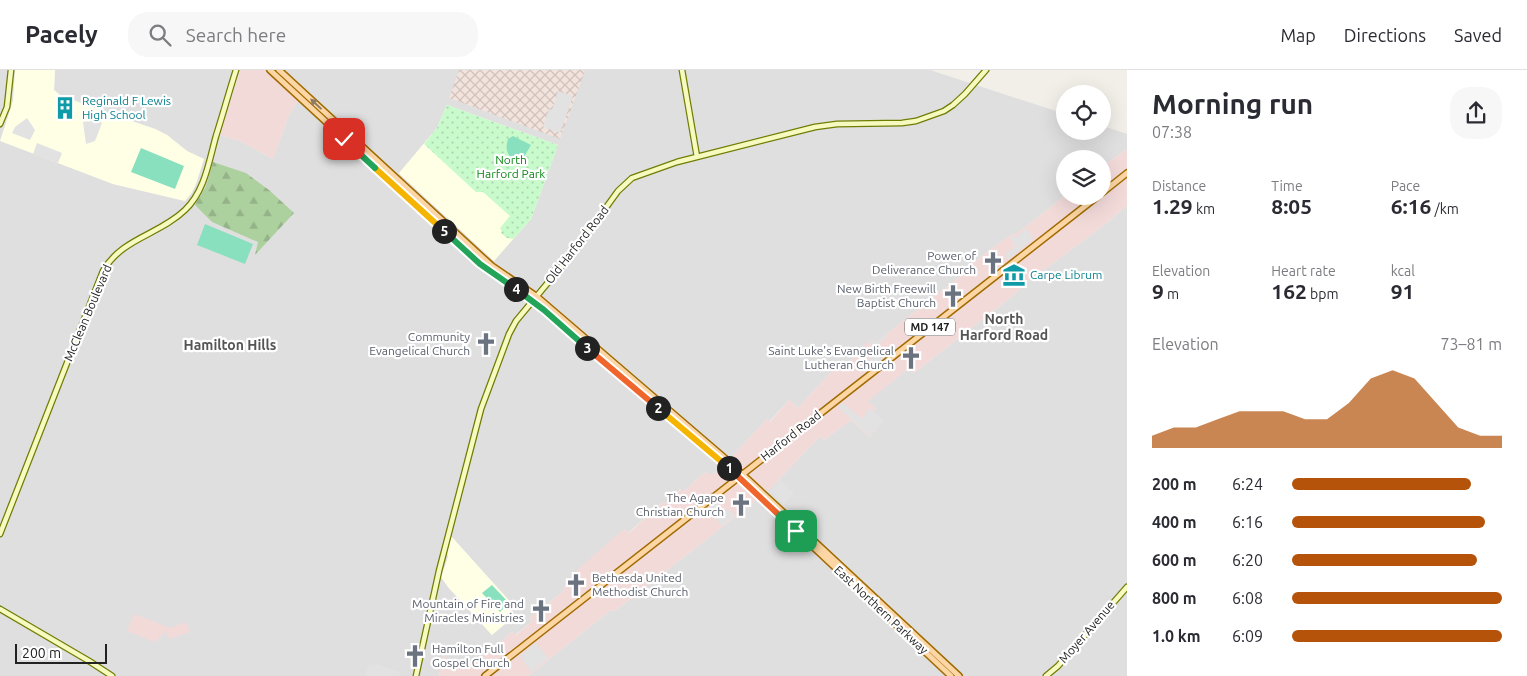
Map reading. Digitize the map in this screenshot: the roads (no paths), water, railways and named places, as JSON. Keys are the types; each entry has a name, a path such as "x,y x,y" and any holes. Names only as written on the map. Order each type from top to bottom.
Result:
{"main road":[{"name":"East Northern Parkway","path":"270,70 472,257 534,299"},
{"name":"East Northern Parkway","path":"279,70 475,251 741,476 959,676"},
{"path":"1111,185 1127,173"},
{"name":"Harford Road","path":"485,676 1087,205"},
{"name":"East Northern Parkway","path":"798,529 951,676"}],"street":[{"path":"0,124 7,106 11,70"},
{"name":"McClean Boulevard","path":"0,534 103,271 110,260 123,248 172,220 186,209 196,197 236,70"},
{"path":"682,70 697,157"},
{"name":"Old Harford Road","path":"416,676 439,570 481,409 508,334 534,299 576,249 618,191 635,176 650,170 821,126 916,121 944,111 953,105 986,70"},
{"name":"Moyer Avenue","path":"1046,676 1058,666 1127,587"},
{"path":"0,610 112,676"}],"place":[{"name":"Reginald F Lewis High School","path":"65,108"},
{"name":"Power of Deliverance Church","path":"993,263"},
{"name":"Carpe Librum","path":"1014,275"},
{"name":"New Birth Freewill Baptist Church","path":"953,296"},
{"name":"Community Evangelical Church","path":"486,344"},
{"name":"Saint Luke's Evangelical Lutheran Church","path":"911,358"},
{"name":"The Agape Christian Church","path":"741,505"},
{"name":"Bethesda United Methodist Church","path":"576,585"},
{"name":"Mountain of Fire and Miracles Ministries","path":"541,611"},
{"name":"Hamilton Full Gospel Church","path":"415,656"}],"district":[{"name":"North Harford Road","path":"1004,328"},
{"name":"Hamilton Hills","path":"230,345"}],"park label":[{"name":"North Harford Park","path":"511,167"}]}
